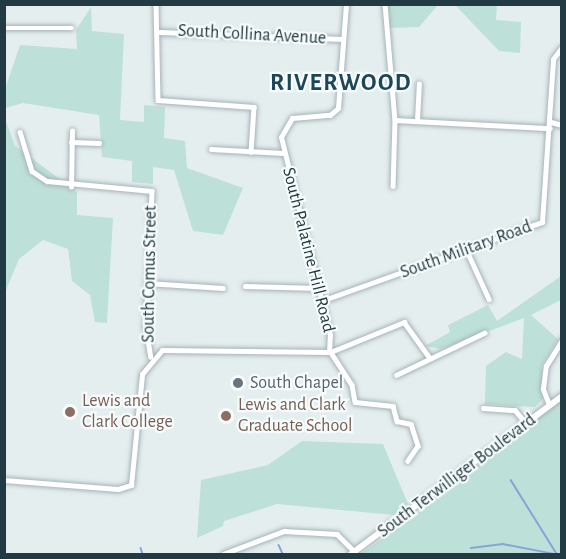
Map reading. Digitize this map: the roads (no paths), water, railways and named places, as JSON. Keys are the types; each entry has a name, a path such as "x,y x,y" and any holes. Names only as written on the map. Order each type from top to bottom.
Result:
{"main road":[{"name":"South Terwilliger Boulevard","path":"353,553 561,396"}],"street":[{"path":"156,4 160,32 158,100 254,107 252,152"},
{"name":"South Palatine Hill Road","path":"151,357 174,348 318,356 330,351 318,288 283,153 281,133 289,120 330,115 338,108 346,4"},
{"path":"385,4 395,120 393,186"},
{"path":"4,28 72,28"},
{"name":"South Collina Avenue","path":"160,32 343,39"},
{"name":"South Military Road","path":"321,301 467,250 544,220 553,59 561,47"},
{"path":"417,120 419,84"},
{"path":"395,120 561,124"},
{"path":"20,132 32,171 70,187 72,131"},
{"path":"71,142 99,143"},
{"path":"212,149 283,153"},
{"name":"South Comus Street","path":"70,187 152,191 146,342 151,357"},
{"path":"467,250 489,299"},
{"path":"147,283 224,288"},
{"path":"245,286 318,288"},
{"path":"408,461 418,446 412,426 397,421 395,408 355,402 352,385 330,351 405,322 430,358"},
{"path":"396,375 484,333"},
{"path":"549,405 543,389 546,366 561,340"},
{"path":"4,480 118,489 131,485 142,377 151,357"},
{"path":"483,408 516,410 526,423"},
{"path":"223,555 289,531 343,536 353,553"}],"waterway":[{"path":"511,480 557,554"},
{"path":"471,548 503,544 555,554"},
{"path":"279,545 283,554"},
{"path":"141,548 143,554"}],"place":[{"name":"South Chapel","path":"238,383"},
{"name":"Lewis and Clark College","path":"70,412"},
{"name":"Lewis and Clark Graduate School","path":"226,416"}],"district":[{"name":"RIVERWOOD","path":"341,84"}]}
